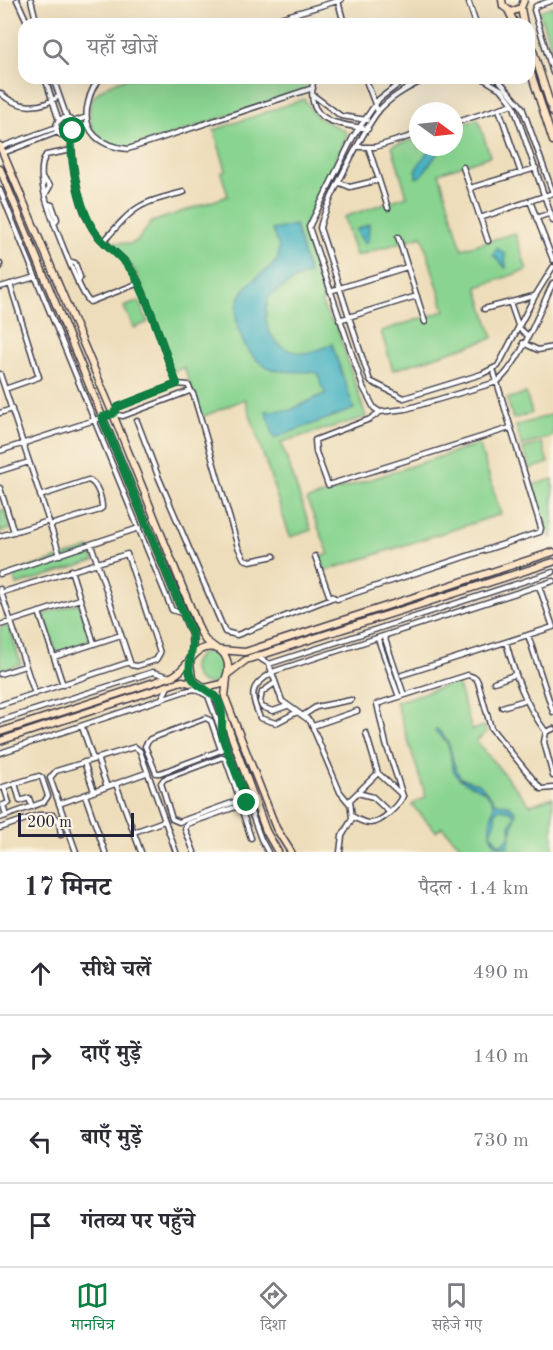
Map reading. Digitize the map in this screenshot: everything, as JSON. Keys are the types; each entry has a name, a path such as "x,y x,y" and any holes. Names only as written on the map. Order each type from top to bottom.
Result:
{"street":[{"path":"17,0 25,18"},
{"path":"31,0 36,18"},
{"path":"502,0 503,6 512,18"},
{"path":"508,10 516,11 529,0"},
{"path":"553,0 536,6 534,10 553,73"},
{"path":"281,18 340,1 343,18"},
{"path":"469,3 474,18"},
{"path":"296,14 297,18"},
{"path":"535,55 546,51"},
{"path":"535,58 553,113"},
{"path":"47,84 59,121 57,127 72,149"},
{"path":"55,84 67,118 73,122"},
{"path":"97,84 89,98 84,118 86,124 92,133 108,145 128,149 314,88"},
{"path":"314,84 312,101 322,116 336,123 368,129"},
{"path":"367,84 378,112"},
{"path":"380,412 374,408 363,387 309,227 360,127 386,92 398,84"},
{"path":"415,84 406,88 378,112 357,147 320,228 370,381 404,398 493,369 502,361 535,296 553,267"},
{"path":"492,84 502,90 513,104 553,221"},
{"path":"480,218 553,193 522,107 502,84"},
{"path":"535,84 553,141"},
{"path":"0,93 29,107 52,101 59,96"},
{"path":"314,95 335,113 373,121"},
{"path":"463,120 513,104"},
{"path":"500,109 521,173"},
{"path":"59,121 67,118"},
{"path":"73,122 84,118"},
{"path":"73,122 72,149 83,206 97,236 126,262 139,283 177,384"},
{"path":"1,149 73,131 86,124"},
{"path":"1,149 57,127"},
{"path":"357,147 369,148 409,137"},
{"path":"26,138 28,144"},
{"path":"369,148 388,208"},
{"path":"1,149 113,414 200,631 205,640 229,663 225,697 276,828 291,852"},
{"path":"72,149 46,155 43,179 50,186 45,195 47,204 52,205 57,219 54,224 70,262 75,263 80,277 78,283 84,296 90,302 139,283"},
{"path":"463,167 488,241"},
{"path":"470,188 536,168"},
{"path":"0,169 192,634 194,655"},
{"path":"340,183 350,187 379,180"},
{"path":"0,190 172,610 184,614"},
{"path":"104,241 135,207 184,192"},
{"path":"530,201 553,260"},
{"path":"536,218 551,213"},
{"path":"398,237 425,322"},
{"path":"330,291 407,267"},
{"path":"0,287 36,275"},
{"path":"510,428 328,485 316,452 315,440 370,419 380,412 406,409 497,381 504,376 524,342 553,283"},
{"path":"5,389 39,377 10,284"},
{"path":"339,320 417,296"},
{"path":"484,309 535,296"},
{"path":"510,302 519,328 527,335"},
{"path":"524,342 538,350 553,347"},
{"path":"137,421 225,632 237,635 332,598 345,598 540,532 541,528 493,369"},
{"path":"0,374 60,555"},
{"path":"363,387 370,381"},
{"path":"113,414 118,407 177,384 186,383 244,559 250,561 274,556"},
{"path":"0,451 102,417 113,414 123,416 190,391"},
{"path":"404,398 406,409"},
{"path":"0,413 12,409"},
{"path":"0,471 29,462"},
{"path":"0,536 102,508 94,484 88,480 40,496"},
{"path":"0,488 14,532"},
{"path":"0,507 6,505"},
{"path":"0,574 139,528"},
{"path":"35,694 0,592 97,562 125,553 129,556 160,656 137,666 131,666 130,662 121,635 97,562 91,544"},
{"path":"0,732 170,677 184,670 194,655 206,648 245,652 553,552"},
{"path":"315,556 332,598"},
{"path":"0,741 182,681 203,687 216,687 236,665 257,657 553,562"},
{"path":"70,570 94,643"},
{"path":"269,664 553,572"},
{"path":"297,712 276,723 260,718 253,690 263,678 272,673 553,581"},
{"path":"402,675 553,627 539,586"},
{"path":"0,625 80,599"},
{"path":"39,612 63,684"},
{"path":"54,657 121,635"},
{"path":"528,635 553,712"},
{"path":"384,636 404,695"},
{"path":"378,639 399,697"},
{"path":"506,642 514,675 525,700 546,732 544,742 553,776"},
{"path":"257,657 269,664 277,693 287,706 304,715 313,726 340,792 349,803 351,822 342,836 343,845 340,852"},
{"path":"0,705 130,662"},
{"path":"190,662 192,679 219,702 273,845 278,852"},
{"path":"0,674 25,666"},
{"path":"0,721 153,672 170,677"},
{"path":"403,796 386,744 377,704 468,675 476,678 491,728 541,789 553,788"},
{"path":"494,682 514,675"},
{"path":"275,683 262,692 260,702 262,707 273,711 287,706"},
{"path":"161,700 169,685"},
{"path":"0,753 185,691 203,691 208,696 267,851 273,845"},
{"path":"304,715 316,707 351,700"},
{"path":"502,707 525,700"},
{"path":"313,726 357,711"},
{"path":"221,750 211,721 206,718 150,739 145,746 156,773 227,748"},
{"path":"222,735 224,718"},
{"path":"82,727 107,787"},
{"path":"546,732 553,729"},
{"path":"366,733 378,773 403,796"},
{"path":"76,852 50,778 56,771 135,747 140,751 176,852"},
{"path":"240,800 223,757 164,779 161,783 172,819 177,822 240,800 246,797"},
{"path":"84,762 94,791"},
{"path":"59,804 146,773"},
{"path":"349,803 378,773"},
{"path":"0,818 6,816 32,807 47,800 42,778 35,776 2,787 9,803 3,806 6,816"},
{"path":"15,783 20,801 29,798 32,807"},
{"path":"116,784 141,852"},
{"path":"358,793 373,797 389,812"},
{"path":"85,795 105,852"},
{"path":"352,816 369,823 376,822 389,812 403,796"},
{"path":"194,852 185,829 187,824 247,803"},
{"path":"240,805 251,838"},
{"path":"0,828 38,815 52,815 59,821 61,835"},
{"path":"134,832 164,821"}],"green space":[{"path":"553,6 553,53 539,11"},
{"path":"111,84 306,84 308,88 128,150 119,151 97,141 92,128 90,107 98,92"},
{"path":"304,99 317,117 345,131 347,136 306,224 305,234 324,290 322,304 330,320 336,324 366,417 281,442 311,530 290,537 245,399 202,417 184,367 173,372 135,270 107,241 130,244 137,241 152,222 228,196 221,173 226,170 214,130"},
{"path":"478,119 490,156 439,173 462,249 515,233 527,270 477,287 493,338 393,370 381,331 445,311 422,236 356,256 344,217 407,196 392,146 409,141 409,156 463,156 463,124"},
{"path":"139,301 148,322 134,328 124,307"},
{"path":"526,393 532,413 513,419 507,399"},
{"path":"553,414 553,436 522,446 516,426"},
{"path":"542,443 548,463 530,469 523,449"},
{"path":"479,444 501,514 325,571 320,557 329,554 307,500"},
{"path":"553,479 553,537 551,538 533,485"},
{"path":"4,509 10,529 0,532 0,511"},
{"path":"90,548 94,561 17,585 13,573"},
{"path":"78,603 90,642 56,653 44,614"},
{"path":"9,625 21,664 0,671 0,628"},
{"path":"209,652 221,656 225,668 221,680 209,684 197,680 193,668 197,656"},
{"path":"457,682 472,730 484,726 487,732 476,741 530,805 553,797 553,852 486,852 471,847 466,851 442,827 436,831 412,805 426,797 396,702"}],"water":[{"path":"425,156 436,156 421,176 416,178 416,169"},
{"path":"369,224 368,241 364,243 356,230"},
{"path":"295,225 309,274 296,279 269,297 267,325 275,340 291,351 309,353 332,344 354,409 274,438 266,411 290,410 326,393 321,386 319,374 274,370 263,365 254,357 241,336 236,312 244,290 278,259 279,247 272,230"},
{"path":"497,248 505,254 506,268 493,255"},
{"path":"437,729 447,742 454,765 461,778 480,784 495,802 510,806 516,812 511,834 510,826 515,816 511,811 499,809 495,812 496,821 491,833 496,842 501,845 511,835 508,847 498,846 491,837 490,826 494,804 485,792 457,776 447,743 435,731"}],"route":[{"path":"73,131 75,178 83,206 97,236 117,252 135,276 177,384 118,407 113,414 102,417 192,634 194,655 189,667 192,679 215,696 219,702 224,718 222,735 247,803"}]}
